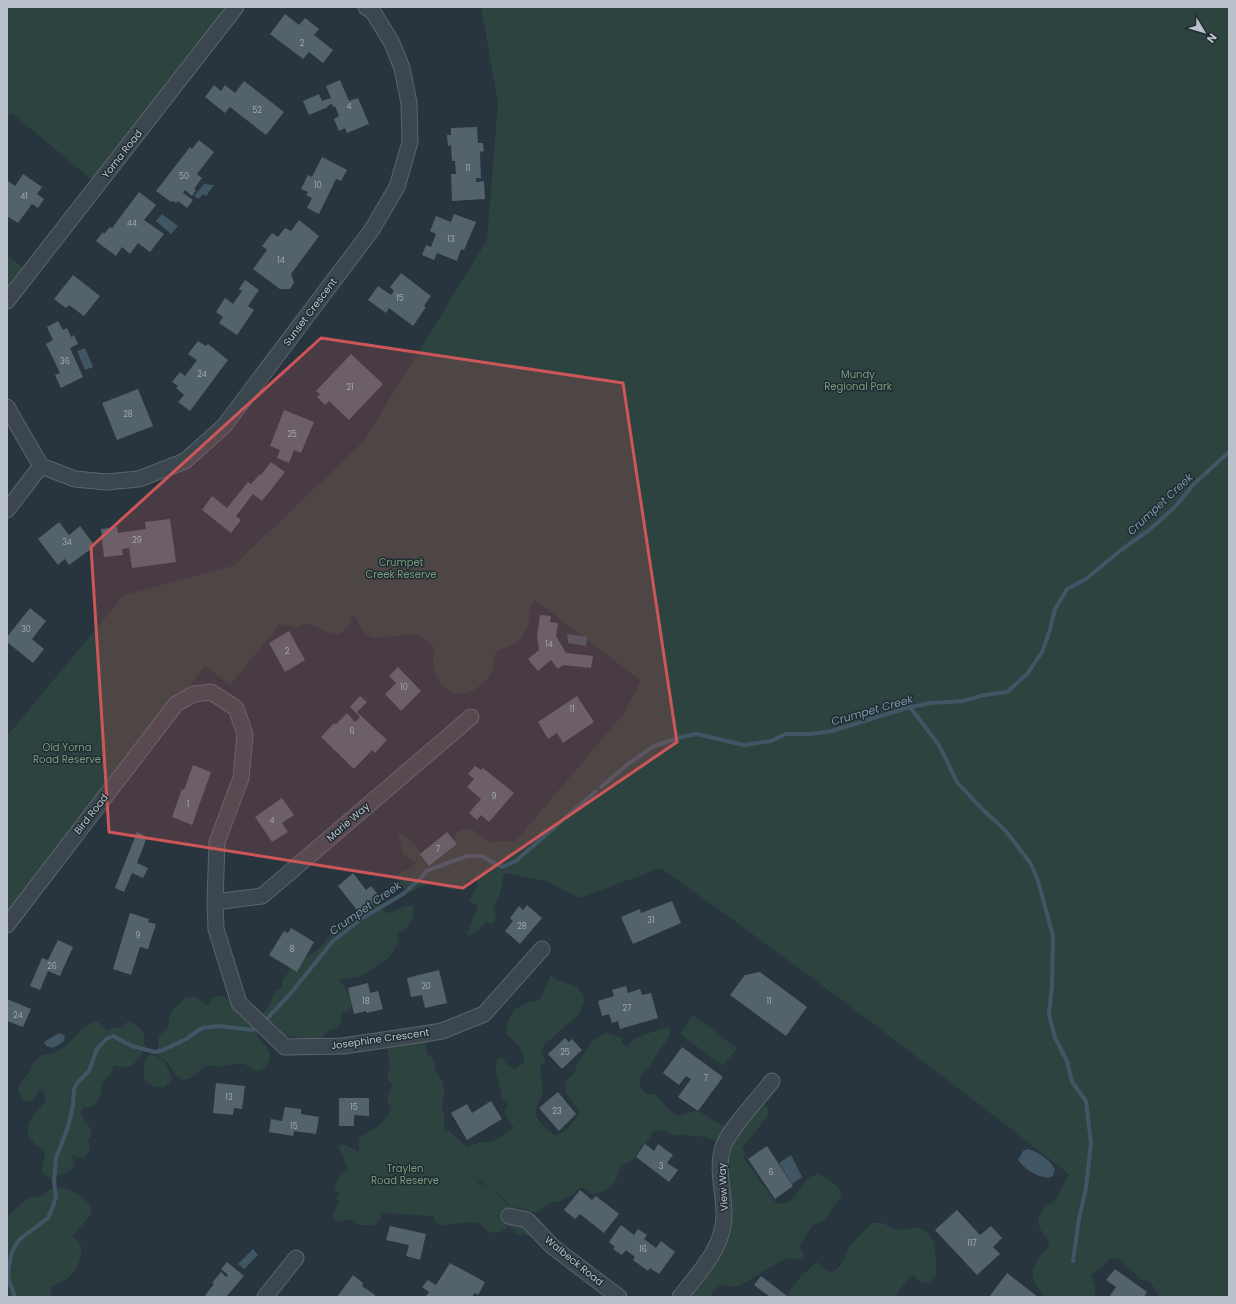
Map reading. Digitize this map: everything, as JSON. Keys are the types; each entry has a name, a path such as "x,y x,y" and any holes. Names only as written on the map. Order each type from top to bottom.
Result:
{"street":[{"name":"Yorna Road","path":"7,301 236,7"},
{"name":"Sunset Crescent","path":"41,466 75,479 106,482 139,479 185,461 224,426 371,231 397,187 410,142 410,135 409,103 402,68 392,43 373,12 366,7"},
{"path":"7,407 41,466 7,510"},
{"name":"Josephine Crescent","path":"176,704 194,694 211,692 236,708 245,734 241,778 217,842 215,902 216,929 239,1003 285,1047 343,1046 442,1031 484,1014 542,949"},
{"name":"Bird Road","path":"7,925 176,704"},
{"name":"Marie Way","path":"215,902 262,896 470,717"},
{"name":"View Way","path":"680,1297 710,1259 721,1238 724,1213 720,1178 720,1162 724,1146 732,1131 772,1081"},
{"name":"Walbeck Road","path":"509,1216 526,1220 553,1247 619,1297"},
{"path":"265,1297 296,1258"}],"highlighted area":[{"path":"321,338 623,383 677,742 463,888 109,832 91,547"}],"green space":[{"path":"7,7 236,7 98,185 12,113 7,119"},
{"name":"Mundy Regional Park","path":"481,7 1229,7 1229,1297 1160,1297 1150,1282 1140,1279 1118,1258 1110,1259 1091,1275 1095,1288 1095,1297 1045,1297 1036,1285 1032,1275 1035,1265 1049,1245 1049,1241 1039,1226 1039,1217 1040,1213 1056,1199 1070,1175 867,1019 661,868 579,898 546,881 504,873 500,894 493,906 496,914 495,921 491,924 486,922 477,931 469,936 467,934 478,907 475,903 469,901 478,883 476,881 469,880 458,889 446,888 435,882 421,886 412,892 400,885 398,876 400,873 412,868 415,863 404,855 401,848 403,845 398,834 400,833 414,844 427,861 431,863 436,862 450,851 455,845 455,836 457,832 464,829 473,830 491,843 502,841 515,842 624,713 641,681 535,600 530,607 528,624 524,634 516,643 496,652 493,668 487,679 466,693 451,691 439,681 435,673 433,661 435,648 418,634 374,638 364,632 355,617 352,615 349,625 340,634 330,633 312,625 303,623 299,627 280,624 230,685 205,666 7,927 7,736 124,595 233,566 364,441 487,240 498,103"},
{"path":"7,255 29,272 7,300"},
{"path":"378,901 384,913 411,905 414,913 413,917 408,926 397,934 398,942 393,952 387,959 361,976 339,980 349,994 352,1004 351,1008 348,1011 341,1013 339,1024 337,1027 329,1030 322,1037 322,1042 306,1045 295,1037 284,1035 276,1025 271,1025 260,1018 270,1004 274,993 282,987 283,979 294,966 319,949 336,926 350,919 359,909"},
{"name":"Traylen Road Reserve","path":"552,976 557,980 576,986 582,993 584,1001 578,1016 544,1045 541,1050 545,1060 540,1067 543,1095 539,1101 536,1112 537,1118 544,1127 555,1135 559,1134 567,1129 575,1119 579,1111 567,1095 565,1087 567,1079 574,1074 577,1063 593,1040 606,1033 622,1038 622,1043 627,1046 633,1039 666,1027 670,1030 670,1035 648,1068 641,1074 639,1081 641,1088 645,1093 656,1095 669,1110 678,1116 694,1111 700,1112 717,1123 732,1128 723,1144 705,1137 682,1134 676,1136 661,1130 656,1130 652,1133 650,1138 633,1160 621,1166 616,1180 608,1189 592,1194 583,1188 580,1188 571,1196 560,1201 549,1203 536,1213 521,1208 510,1207 494,1190 511,1209 525,1210 535,1216 546,1227 546,1231 532,1235 518,1235 509,1226 502,1231 494,1233 487,1231 481,1224 468,1222 444,1225 434,1221 433,1216 381,1213 381,1219 374,1225 360,1225 348,1219 342,1222 334,1219 333,1215 339,1201 336,1198 339,1193 335,1190 337,1181 348,1170 339,1145 345,1145 359,1152 358,1139 380,1125 391,1110 388,1100 392,1084 387,1075 390,1067 386,1039 424,1034 427,1054 434,1060 434,1069 441,1079 444,1088 442,1110 444,1114 445,1135 445,1132 448,1130 467,1147 483,1142 492,1142 514,1128 504,1112 509,1104 502,1099 496,1072 497,1059 502,1058 508,1066 515,1069 524,1063 523,1052 506,1033 509,1018 518,1007 529,1002 540,1000 550,977","holes":["474,1177 479,1181 494,1190 479,1183"]},
{"path":"217,996 221,996 231,1002 238,1016 247,1018 257,1029 257,1036 268,1049 270,1058 269,1062 260,1071 254,1070 243,1063 218,1067 207,1065 191,1078 183,1080 174,1073 168,1063 158,1055 159,1036 168,1028 169,1017 174,1009 185,998 196,997 207,1005"},
{"path":"693,1015 737,1048 723,1066 680,1034"},
{"path":"94,1021 98,1022 107,1030 115,1027 122,1028 125,1023 131,1021 143,1031 145,1046 144,1051 141,1057 132,1065 122,1068 113,1065 110,1075 103,1081 98,1100 92,1107 83,1107 81,1112 84,1121 88,1124 92,1133 87,1141 90,1144 90,1149 82,1158 71,1155 75,1166 71,1170 52,1179 42,1171 45,1152 33,1142 29,1135 28,1129 30,1120 45,1101 44,1092 41,1089 32,1100 26,1102 18,1091 19,1087 30,1072 32,1064 42,1055 53,1053 67,1045 81,1030"},
{"path":"150,1055 158,1057 162,1060 169,1071 172,1079 165,1087 154,1087 144,1079 144,1063"},
{"path":"759,1099 766,1106 769,1115 742,1148 745,1153 744,1158 775,1202 781,1204 787,1203 795,1196 810,1177 817,1174 832,1182 842,1195 825,1219 812,1226 799,1246 804,1253 802,1258 797,1260 792,1258 784,1259 741,1285 732,1287 725,1285 719,1286 709,1297 682,1297 723,1238 725,1147"},
{"path":"61,1187 78,1194 91,1206 91,1214 73,1236 80,1243 81,1248 81,1256 78,1265 69,1277 51,1287 50,1293 54,1297 7,1297 7,1218 28,1198 42,1196 49,1190"},
{"path":"872,1223 883,1223 893,1229 902,1230 915,1227 926,1231 933,1240 936,1257 936,1276 927,1284 920,1282 913,1275 906,1281 895,1297 785,1297 801,1276 817,1262 827,1271 832,1272 838,1268 845,1258 849,1246"}],"water":[{"path":"204,184 214,185 206,196 203,194 199,199 194,196"},
{"path":"162,214 178,226 171,234 156,221"},
{"path":"85,348 93,367 85,370 77,351"},
{"path":"567,634 587,637 586,646 568,643"},
{"path":"59,1033 65,1037 63,1042 53,1048 46,1046 44,1042"},
{"path":"1028,1149 1040,1154 1050,1162 1055,1169 1053,1176 1048,1178 1039,1176 1021,1164 1018,1160 1023,1151"},
{"path":"791,1155 802,1177 792,1184 779,1163"},
{"path":"253,1249 258,1255 244,1269 238,1264"}],"building":[{"path":"285,14 299,25 305,18 319,29 314,35 333,50 323,63 309,52 303,59 270,34"},
{"path":"340,80 349,101 358,98 369,124 347,133 345,128 339,131 334,119 339,116 335,106 333,107 332,104 309,115 303,101 319,94 322,101 331,98 326,86"},
{"path":"244,81 284,112 266,135 230,107 225,113 205,97 214,85 221,91 225,85 235,93"},
{"path":"477,127 478,143 483,143 484,151 480,152 481,178 476,178 476,182 484,181 485,199 452,201 451,174 456,174 455,161 452,161 451,145 448,146 447,135 451,135 451,128"},
{"path":"199,140 214,152 197,174 202,178 194,189 196,190 192,196 185,190 183,193 193,200 187,208 178,201 176,203 173,201 171,202 156,191 190,147 192,149"},
{"path":"322,157 347,170 341,181 336,179 319,214 307,208 312,198 306,195 308,192 301,189 308,175 312,177"},
{"path":"23,174 42,187 37,194 44,199 38,208 32,204 18,223 7,216 7,183 8,181 15,186"},
{"path":"139,192 156,205 144,220 164,234 150,252 138,243 130,254 122,247 116,256 96,241 103,232 104,234 110,227 112,228"},
{"path":"454,214 476,222 464,250 461,249 457,261 437,253 434,260 422,255 426,245 431,247 436,234 430,231 436,216 451,222"},
{"path":"299,220 319,236 291,274 294,283 290,289 280,289 253,269 267,250 262,246 272,233 278,237 285,228 291,231"},
{"path":"401,273 431,296 424,306 426,307 413,326 389,308 386,313 368,300 378,286 391,295 394,291 390,287"},
{"path":"73,275 100,296 84,316 69,305 66,308 54,299"},
{"path":"245,280 259,290 248,306 254,310 237,335 219,323 223,317 216,312 225,298 233,304 242,291 239,289"},
{"path":"58,321 63,330 67,328 71,337 74,335 78,344 70,348 83,377 61,388 55,375 60,373 46,344 53,340 47,327"},
{"path":"198,341 206,346 208,344 228,360 190,411 178,402 184,395 176,388 178,386 172,382 180,372 185,376 197,360 188,354"},
{"path":"351,354 383,384 349,420 329,401 325,405 317,397 320,394 316,391"},
{"path":"138,389 153,426 117,440 102,403"},
{"path":"284,410 314,422 301,453 294,450 289,463 277,458 280,450 270,446"},
{"path":"271,462 285,472 262,501 253,494 236,516 241,520 231,533 202,510 212,496 227,508 248,482 251,484 260,474 261,475"},
{"path":"170,519 176,562 132,568 129,548 122,549 123,555 104,557 101,529 117,527 118,533 146,529 145,522"},
{"path":"59,522 69,535 80,526 95,546 69,565 65,559 58,565 38,539"},
{"path":"30,608 46,621 32,639 44,649 33,663 7,642 7,637"},
{"path":"540,615 551,616 550,622 558,623 556,636 566,653 593,656 591,668 563,665 558,669 551,660 538,671 528,659 539,650 537,637"},
{"path":"289,631 305,660 285,672 269,643"},
{"path":"398,667 421,691 401,711 385,694 396,683 389,676"},
{"path":"360,696 367,702 357,712 387,740 375,753 372,750 354,769 321,737 334,723 336,724 347,713 355,722 360,717 350,707"},
{"path":"577,696 594,722 563,743 557,733 548,739 538,722"},
{"path":"193,765 211,772 192,825 172,817 182,789 184,790"},
{"path":"475,766 481,770 483,768 514,793 489,822 481,815 477,820 469,813 481,799 467,787 474,779 468,774"},
{"path":"282,798 294,815 282,823 288,832 272,842 255,817"},
{"path":"137,832 147,837 137,863 148,868 143,878 132,873 124,892 115,888"},
{"path":"447,832 457,844 429,866 420,854"},
{"path":"353,873 366,890 371,886 380,897 360,914 338,886"},
{"path":"672,901 681,923 633,944 621,917 640,909 641,913"},
{"path":"527,905 542,918 520,944 505,931 513,921 510,918 519,906 523,910"},
{"path":"130,913 149,919 148,922 156,924 148,949 140,947 131,975 113,969"},
{"path":"291,928 314,942 297,972 269,955 284,931 288,933"},
{"path":"58,940 73,947 60,976 48,971 40,990 30,986 42,958 48,960"},
{"path":"439,970 447,1003 425,1008 422,995 411,997 407,978"},
{"path":"760,972 807,1007 786,1036 730,995 745,975"},
{"path":"368,983 370,993 378,991 383,1009 367,1013 366,1011 354,1014 348,988"},
{"path":"626,986 628,993 640,989 642,995 651,993 658,1018 620,1029 618,1021 612,1023 609,1014 602,1016 598,1001 614,996 612,990"},
{"path":"7,999 31,1009 23,1027 7,1021"},
{"path":"565,1038 569,1042 572,1039 582,1050 562,1069 548,1054"},
{"path":"682,1047 723,1077 698,1111 678,1097 691,1079 686,1076 679,1085 663,1073"},
{"path":"216,1083 245,1086 242,1109 234,1108 233,1115 213,1113"},
{"path":"558,1092 576,1114 559,1131 539,1108"},
{"path":"339,1098 369,1098 369,1116 354,1115 354,1126 339,1126"},
{"path":"491,1101 502,1119 467,1140 451,1113 467,1104 472,1113"},
{"path":"285,1107 301,1109 301,1114 319,1117 316,1134 294,1131 293,1136 269,1132 271,1119 282,1121"},
{"path":"645,1144 654,1151 658,1144 673,1155 667,1163 678,1170 669,1182 636,1157"},
{"path":"767,1146 793,1186 775,1199 748,1159"},
{"path":"580,1190 592,1200 596,1196 619,1214 604,1233 580,1214 575,1219 564,1210"},
{"path":"957,1210 980,1235 991,1226 1002,1238 993,1247 1000,1254 977,1275 935,1230"},
{"path":"621,1225 634,1235 638,1229 647,1235 644,1239 656,1248 661,1241 675,1252 659,1274 650,1268 648,1271 633,1260 635,1257 626,1250 622,1255 613,1249 615,1247 609,1242"},
{"path":"390,1226 426,1234 420,1260 406,1256 409,1245 386,1240"},
{"path":"227,1262 244,1276 226,1297 204,1297 214,1284 212,1283 221,1272 226,1277 228,1275 221,1269"},
{"path":"450,1263 485,1282 478,1295 475,1293 472,1297 426,1296 429,1292 422,1287 428,1280 436,1285"},
{"path":"1115,1269 1147,1292 1144,1297 1109,1297 1116,1287 1106,1280"},
{"path":"1007,1273 1038,1297 989,1297"},
{"path":"353,1275 363,1283 362,1286 375,1295 374,1297 337,1297"},
{"path":"761,1276 787,1296 770,1297 754,1285"}],"waterway":[{"name":"Crumpet Creek","path":"1036,661 1042,652 1049,633 1055,609 1067,589 1086,579 1121,550 1149,530 1173,509 1194,484 1229,452"},
{"name":"Crumpet Creek","path":"601,787 628,764 654,746 681,737 697,734 744,745 771,741 786,734 811,734 832,731 910,707 931,703 963,701 984,695 1007,692 1027,674 1034,664"},
{"path":"910,707 939,745 957,782 982,809 1005,830 1031,864 1038,881 1053,936 1052,986 1049,1014 1055,1038 1067,1061 1072,1082 1086,1101 1091,1143 1086,1188 1079,1219 1073,1261"},
{"name":"Crumpet Creek","path":"264,1022 290,994 333,941 364,917 403,894 421,878 426,871 467,856 482,856 502,867 516,861 596,791"},
{"name":"Crumpet Creek","path":"15,1297 9,1281 8,1273 11,1255 20,1239 48,1218 56,1196 54,1182 56,1158 68,1127 73,1106 74,1089 78,1082 89,1071 97,1049 106,1039 113,1036 132,1046 155,1052 163,1050 186,1039 202,1028 219,1026 253,1030 260,1027"}],"park label":[{"name":"Crumpet Creek Reserve","path":"401,568"},
{"name":"Old Yorna Road Reserve","path":"67,752"}]}
